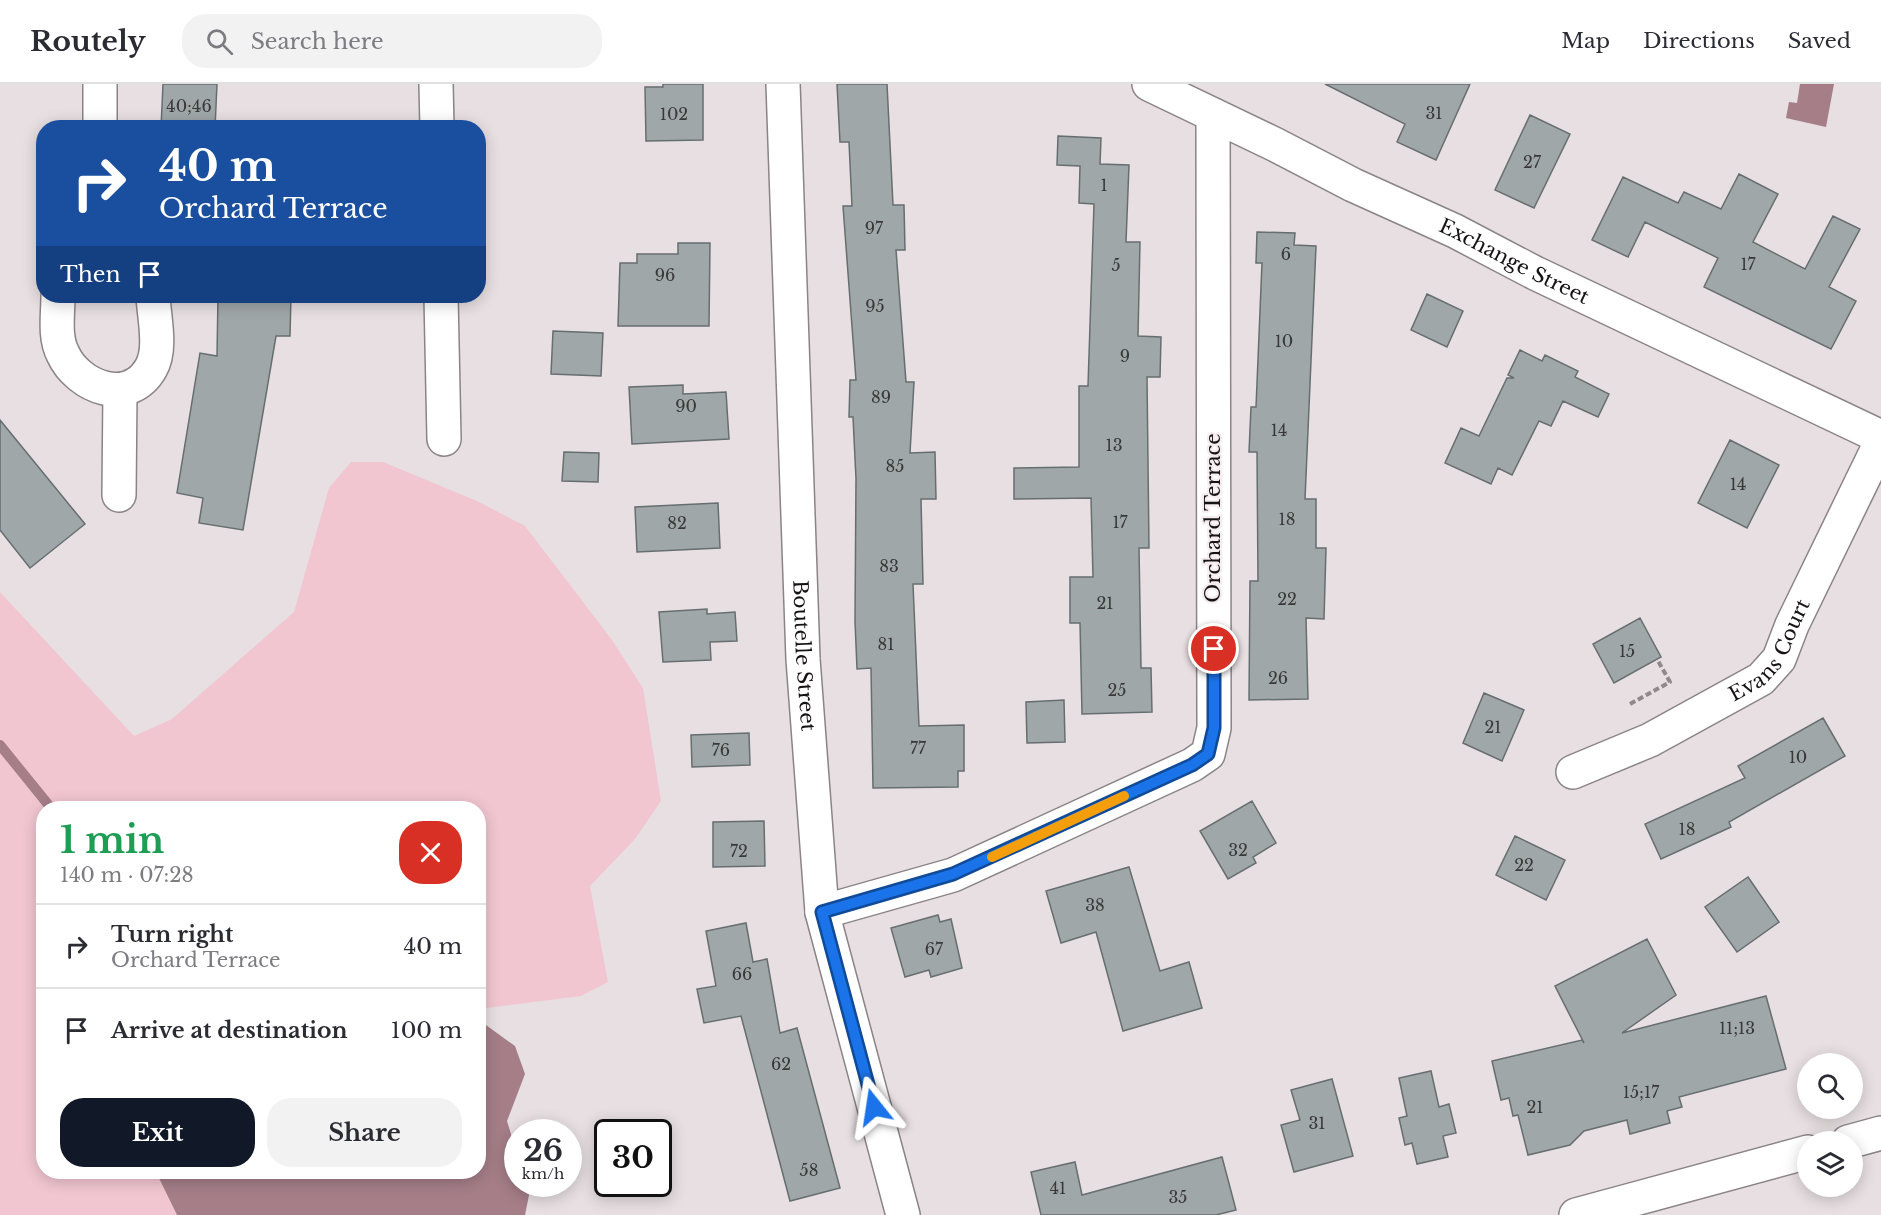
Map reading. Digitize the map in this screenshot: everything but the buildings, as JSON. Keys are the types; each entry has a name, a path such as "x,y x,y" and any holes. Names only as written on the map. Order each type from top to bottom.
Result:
{"street":[{"path":"100,84 100,120"},
{"path":"436,84 437,120"},
{"name":"Boutelle Street","path":"783,84 803,659 822,912 903,1215"},
{"name":"Exchange Street","path":"1149,84 1353,185 1455,231 1535,273 1881,437"},
{"name":"Orchard Terrace","path":"822,912 953,874 1192,765 1208,754 1214,728 1213,115"},
{"path":"58,303 57,339 73,371 88,384 104,389 120,390 144,377 152,367 156,349 153,303"},
{"path":"441,303 444,440"},
{"path":"118,495 120,390"},
{"name":"Evans Court","path":"1573,772 1650,740 1761,679 1779,659 1792,625 1881,442"},
{"path":"1863,1138 1881,1133"},
{"path":"1576,1215 1797,1155"}],"path":[{"path":"1630,704 1670,682 1657,659"}],"shaded area":[{"path":"1800,84 1834,84 1826,127 1786,118 1789,102 1797,103"},
{"path":"351,462 383,462 477,501 525,526 612,640 643,688 661,801 635,839 590,886 608,982 581,996 486,1008 486,801 36,801 36,1179 159,1179 177,1215 0,1215 0,592 134,736 172,719 294,612 329,488"},
{"path":"486,1025 515,1046 525,1074 508,1119 504,1119 504,1197 529,1197 525,1215 177,1215 159,1179 486,1179"}],"waterway":[{"path":"0,745 45,801"}],"slow traffic":[{"path":"992,857 1124,796"}],"route":[{"path":"874,1107 822,912 953,874 1192,765 1208,754 1214,728 1214,649"}]}
